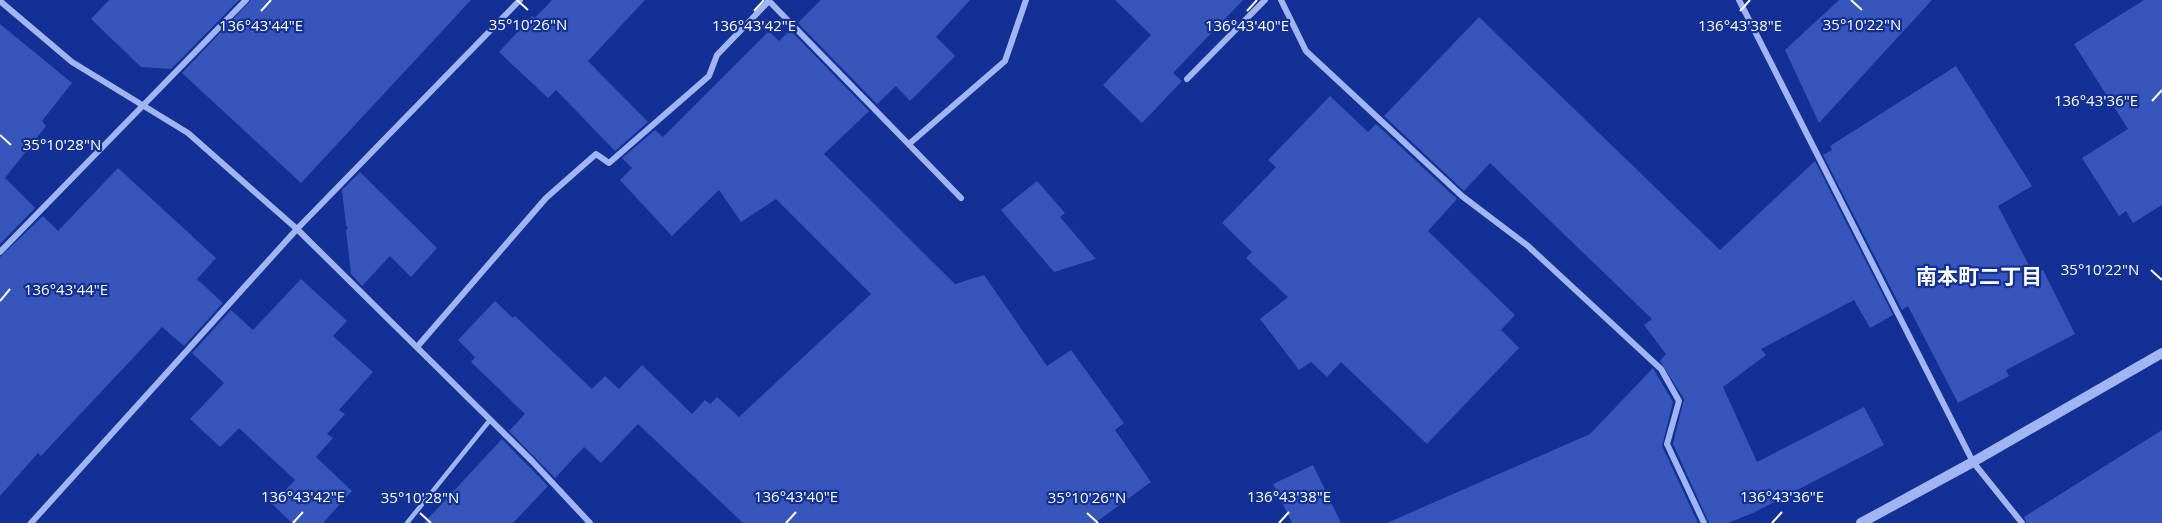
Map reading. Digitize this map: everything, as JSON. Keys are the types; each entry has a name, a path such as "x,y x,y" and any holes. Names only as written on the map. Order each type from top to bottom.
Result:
{"street":[{"path":"0,252 246,0"},
{"path":"31,523 297,229 520,0"},
{"path":"909,144 1005,61 1026,0"},
{"path":"1187,79 1265,0"},
{"path":"1281,0 1306,51 1462,196 1528,246 1660,369 1678,401 1667,444 1704,523"},
{"path":"1739,0 1973,462 2022,523"},
{"path":"0,1 72,62 188,133 297,229 490,420 590,523"},
{"path":"417,347 546,198 596,154 609,163 709,76 717,55 769,1 961,198"},
{"path":"1861,523 1973,462 2162,353"}],"lane":[{"path":"406,523 490,420"}],"building":[{"path":"109,0 239,0 171,69 141,67 91,19"},
{"path":"251,0 471,0 301,183 182,73"},
{"path":"552,0 645,0 588,61 648,122 615,151 556,90 548,98 499,52 532,16 535,18"},
{"path":"821,0 970,0 936,37 955,56 910,101 896,86 877,104 798,23"},
{"path":"1115,0 1243,0 1173,73 1182,81 1142,123 1103,85 1151,35"},
{"path":"1839,0 1932,0 1819,123 1785,50"},
{"path":"2144,0 2162,0 2162,205 2133,223 2126,211 2119,216 2082,158 2128,129 2074,44"},
{"path":"1479,17 1720,250 1815,161 1893,315 1870,328 1854,300 1761,349 1766,355 1723,387 1757,462 1864,407 1884,445 1753,513 1728,523 1709,523 1673,444 1684,399 1660,361 1666,354 1644,325 1652,319 1490,163 1464,191 1384,116"},
{"path":"0,24 72,83 42,121 46,126 5,178 35,208 0,244"},
{"path":"790,30 869,111 824,154 955,284 984,275 1047,366 1071,350 1124,423 1115,430 1151,482 1095,523 743,523 638,424 601,463 584,447 555,478 509,431 525,414 471,362 475,357 458,340 495,301 513,318 515,316 592,389 605,376 619,389 642,365 692,414 705,400 710,404 717,397 739,417 871,294 776,199 741,222 719,190 672,236 620,180 632,168 622,158 655,130 663,137 769,31 779,41"},
{"path":"1956,66 2032,186 1998,206 2034,275 2043,270 2075,334 2006,370 2009,376 1958,403 1908,306 1902,310 1823,155 1832,150 1830,146"},
{"path":"1330,96 1368,132 1376,124 1457,199 1428,231 1515,315 1501,330 1519,348 1427,444 1341,362 1327,377 1311,362 1299,370 1260,319 1288,297 1246,258 1252,252 1222,223 1276,167 1268,160"},
{"path":"118,168 216,258 197,279 223,303 184,346 162,327 41,456 38,453 0,496 0,257 43,216 58,231"},
{"path":"360,172 437,248 411,277 390,256 362,286 351,274 346,230 348,228 342,190"},
{"path":"1037,181 1065,213 1060,217 1096,259 1054,272 1001,210"},
{"path":"301,279 347,321 333,336 373,372 339,410 345,414 327,434 333,438 316,457 352,491 323,523 292,523 272,504 295,480 239,428 220,447 190,419 224,383 192,353 231,310 253,330"},
{"path":"1653,368 1673,402 1662,446 1698,523 1387,523 1590,434"},
{"path":"2162,430 2162,523 2027,523 2024,517"},
{"path":"502,439 548,486 513,523 424,523"},
{"path":"1313,465 1341,523 1292,523 1273,484"}],"district":[{"name":"南本町二丁目","path":"1979,277"}]}
